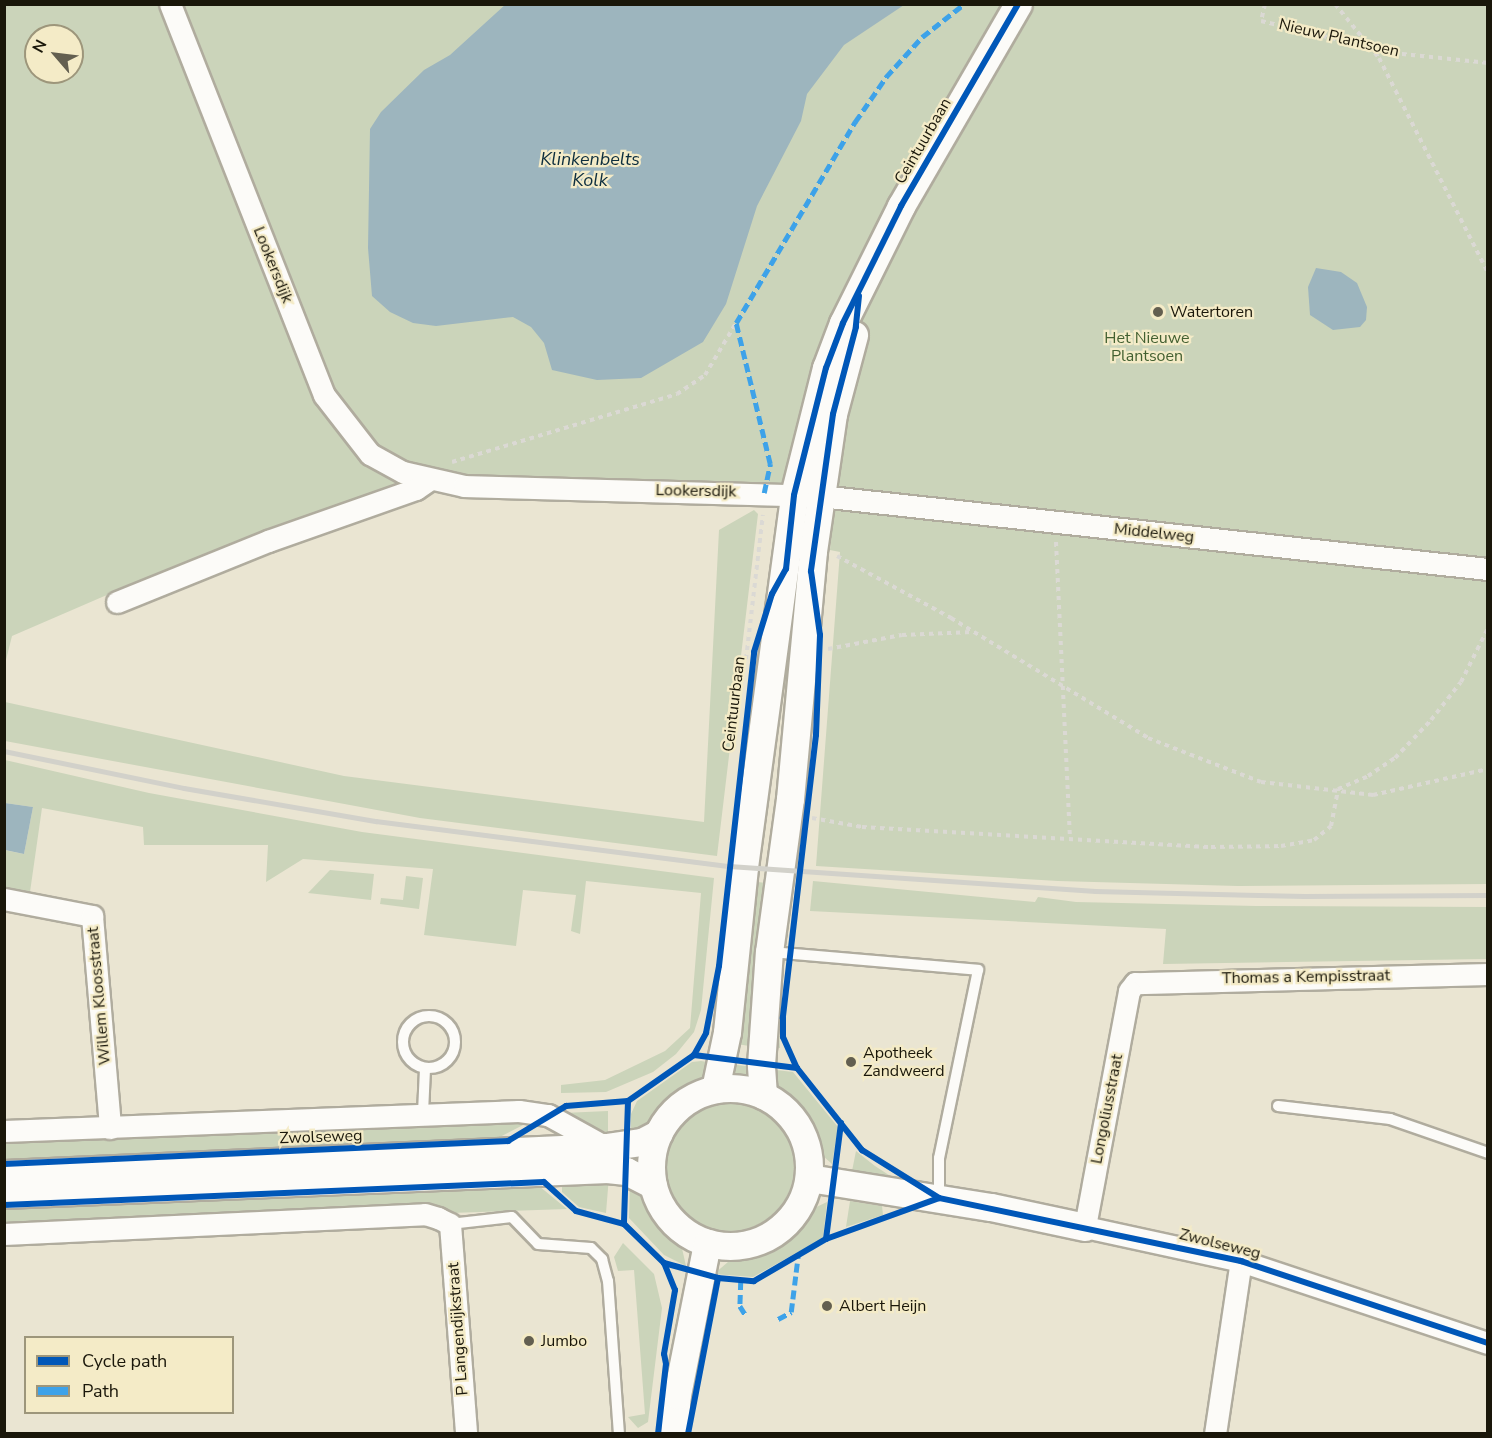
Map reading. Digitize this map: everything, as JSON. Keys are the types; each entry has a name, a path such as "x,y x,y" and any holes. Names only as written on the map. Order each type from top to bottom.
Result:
{"street":[{"name":"Lookersdijk","path":"170,4 324,395 370,454 385,464 429,480 464,486 807,496"},
{"name":"Ceintuurbaan","path":"715,1089 727,1032 744,867 807,496 826,368 843,323 859,296 901,206 1018,4"},
{"path":"117,602 268,541 416,489 429,480"},
{"name":"Ceintuurbaan","path":"763,1095 761,1065 769,952 790,799 807,496"},
{"name":"Middelweg","path":"807,496 1488,569"},
{"name":"Willem Kloosstraat","path":"4,899 92,916 110,1128"},
{"name":"Thomas a Kempisstraat","path":"1130,991 1135,983 1143,980 1488,974"},
{"name":"Longoliusstraat","path":"1085,1227 1130,991"},
{"path":"715,1089 739,1089 763,1095 796,1123 807,1149 809,1178 793,1216 773,1234 748,1245 708,1243 672,1222 653,1185 651,1158 659,1133 682,1104 715,1089"},
{"name":"Zwolseweg","path":"4,1131 519,1111 548,1115 606,1147"},
{"name":"Zwolseweg","path":"4,1174 606,1147 642,1142 659,1133"},
{"path":"4,1194 607,1169 626,1171 653,1185"},
{"name":"Zwolseweg","path":"809,1178 939,1198 1241,1261 1488,1343"},
{"path":"4,1234 426,1214 450,1224"},
{"name":"P Langendijkstraat","path":"450,1224 466,1434"},
{"path":"674,1434 677,1395 708,1243"},
{"path":"1215,1434 1241,1261"}],"lane":[{"path":"769,952 978,970 939,1158 939,1198"},
{"path":"431,1015 447,1022 455,1035 454,1053 439,1067 425,1069 405,1055 403,1035 417,1017 431,1015"},
{"path":"423,1113 425,1069"},
{"path":"1278,1106 1390,1119 1488,1153"},
{"path":"450,1224 512,1217 538,1244 591,1248 602,1259 608,1281 619,1434"}],"path":[{"path":"1335,4 1386,71 1488,273"},
{"path":"429,480 456,459 676,394 705,375 736,323"},
{"path":"750,662 764,493"},
{"path":"1056,522 1060,685 1070,837"},
{"path":"835,556 876,574 1148,738 1201,761 1289,788 1338,789 1373,795 1488,769"},
{"path":"1338,789 1368,776 1413,742 1461,682 1488,628"},
{"path":"819,643 819,651 902,634 972,632"},
{"path":"805,818 862,827 1070,837 1211,847 1281,846 1314,840 1331,826 1338,789"},
{"path":"804,828 807,806"}],"green space":[{"path":"5,5 160,5 273,288 332,419 350,446 374,466 412,483 160,572 12,636 5,664"},
{"name":"Het Nieuwe Plantsoen","path":"179,5 1487,5 1487,884 1238,886 1058,881 816,866 840,552 830,550 835,487 441,477 402,466 370,445 344,415 315,359"},
{"path":"754,510 758,514 717,856 420,818 5,741 5,702 344,776 704,822 719,530"},
{"path":"5,760 149,793 362,832 714,878 701,1010 694,1032 676,1054 653,1072 606,1092 561,1093 561,1085 605,1080 665,1051 690,1028 701,893 586,881 580,934 571,931 576,895 523,890 516,946 424,935 433,869 303,859 266,882 268,845 144,845 143,827 42,808 30,892 5,888 4,850 24,854 33,807 5,803"},
{"path":"330,870 374,874 371,900 308,893"},
{"path":"406,876 423,878 419,909 380,904 381,898 403,900"},
{"path":"749,881 767,883 756,1047 730,1043"},
{"path":"813,881 1035,902 1038,897 1076,902 1256,906 1487,907 1487,959 1163,964 1166,929 810,911"},
{"path":"784,965 780,1048 770,1047 780,967"},
{"path":"692,1062 714,1063 708,1076 675,1100 652,1125 631,1138 631,1114 637,1101"},
{"path":"729,1064 755,1067 753,1082 727,1079"},
{"path":"768,1069 793,1072 838,1127 832,1164 813,1147 807,1127 774,1086"},
{"path":"730,1103 754,1108 775,1122 789,1143 794,1167 789,1191 775,1212 754,1226 730,1231 706,1226 685,1212 671,1191 666,1167 671,1143 685,1122 706,1108"},
{"path":"608,1111 608,1133 563,1113"},
{"path":"509,1118 527,1123 496,1139 5,1161 4,1141"},
{"path":"856,1151 875,1166 895,1179 852,1171"},
{"path":"609,1176 606,1213 579,1207 562,1192 562,1178"},
{"path":"630,1181 645,1192 681,1244 686,1266 664,1255 629,1218"},
{"path":"539,1186 567,1209 450,1213 434,1204 5,1226 5,1208"},
{"path":"850,1201 882,1206 883,1215 846,1227"},
{"path":"827,1202 823,1238 753,1277 714,1274 735,1256 754,1252 784,1236 808,1211"},
{"path":"623,1243 654,1274 662,1308 648,1422 638,1428 628,1417 645,1414 634,1270 618,1271 614,1257"}],"water":[{"name":"Klinkenbelts Kolk","path":"506,4 904,5 844,45 807,94 801,121 757,206 726,304 703,342 641,378 597,380 552,370 544,343 531,327 513,317 436,326 413,323 390,312 372,296 368,248 370,129 381,112 424,70 450,55"},
{"path":"1316,268 1341,272 1357,283 1367,307 1366,320 1360,327 1333,330 1310,315 1308,287"},
{"path":"5,803 33,807 24,854 5,850"}],"railway":[{"path":"4,751 184,788 376,821 729,866 1095,891 1304,896 1488,895"}],"marked path":[{"path":"764,493 770,464 736,323 855,122 886,77 922,37 964,4"},
{"path":"778,1319 791,1312 798,1256"},
{"path":"741,1281 740,1306 747,1317"}],"cycle path":[{"path":"694,1055 706,1033 719,966 754,652 772,594 786,569 794,495 826,368 843,323 901,206 1018,4"},
{"path":"859,296 856,327 833,414 811,571 820,635 816,735 783,1018 783,1037 797,1068 862,1150 939,1198 1241,1261 1488,1343"},
{"path":"797,1068 694,1055 628,1101 624,1224 664,1263 718,1278 754,1281 826,1239 841,1123"},
{"path":"4,1164 508,1141 566,1106 628,1101"},
{"path":"4,1205 544,1182 576,1211 624,1224"},
{"path":"826,1239 939,1198"},
{"path":"658,1434 666,1364 664,1354 675,1290 664,1263"},
{"path":"688,1434 718,1278"}],"place":[{"name":"Watertoren","path":"1158,312"},
{"name":"Apotheek Zandweerd","path":"851,1062"},
{"name":"Albert Heijn","path":"827,1306"},
{"name":"Jumbo","path":"529,1341"}]}
